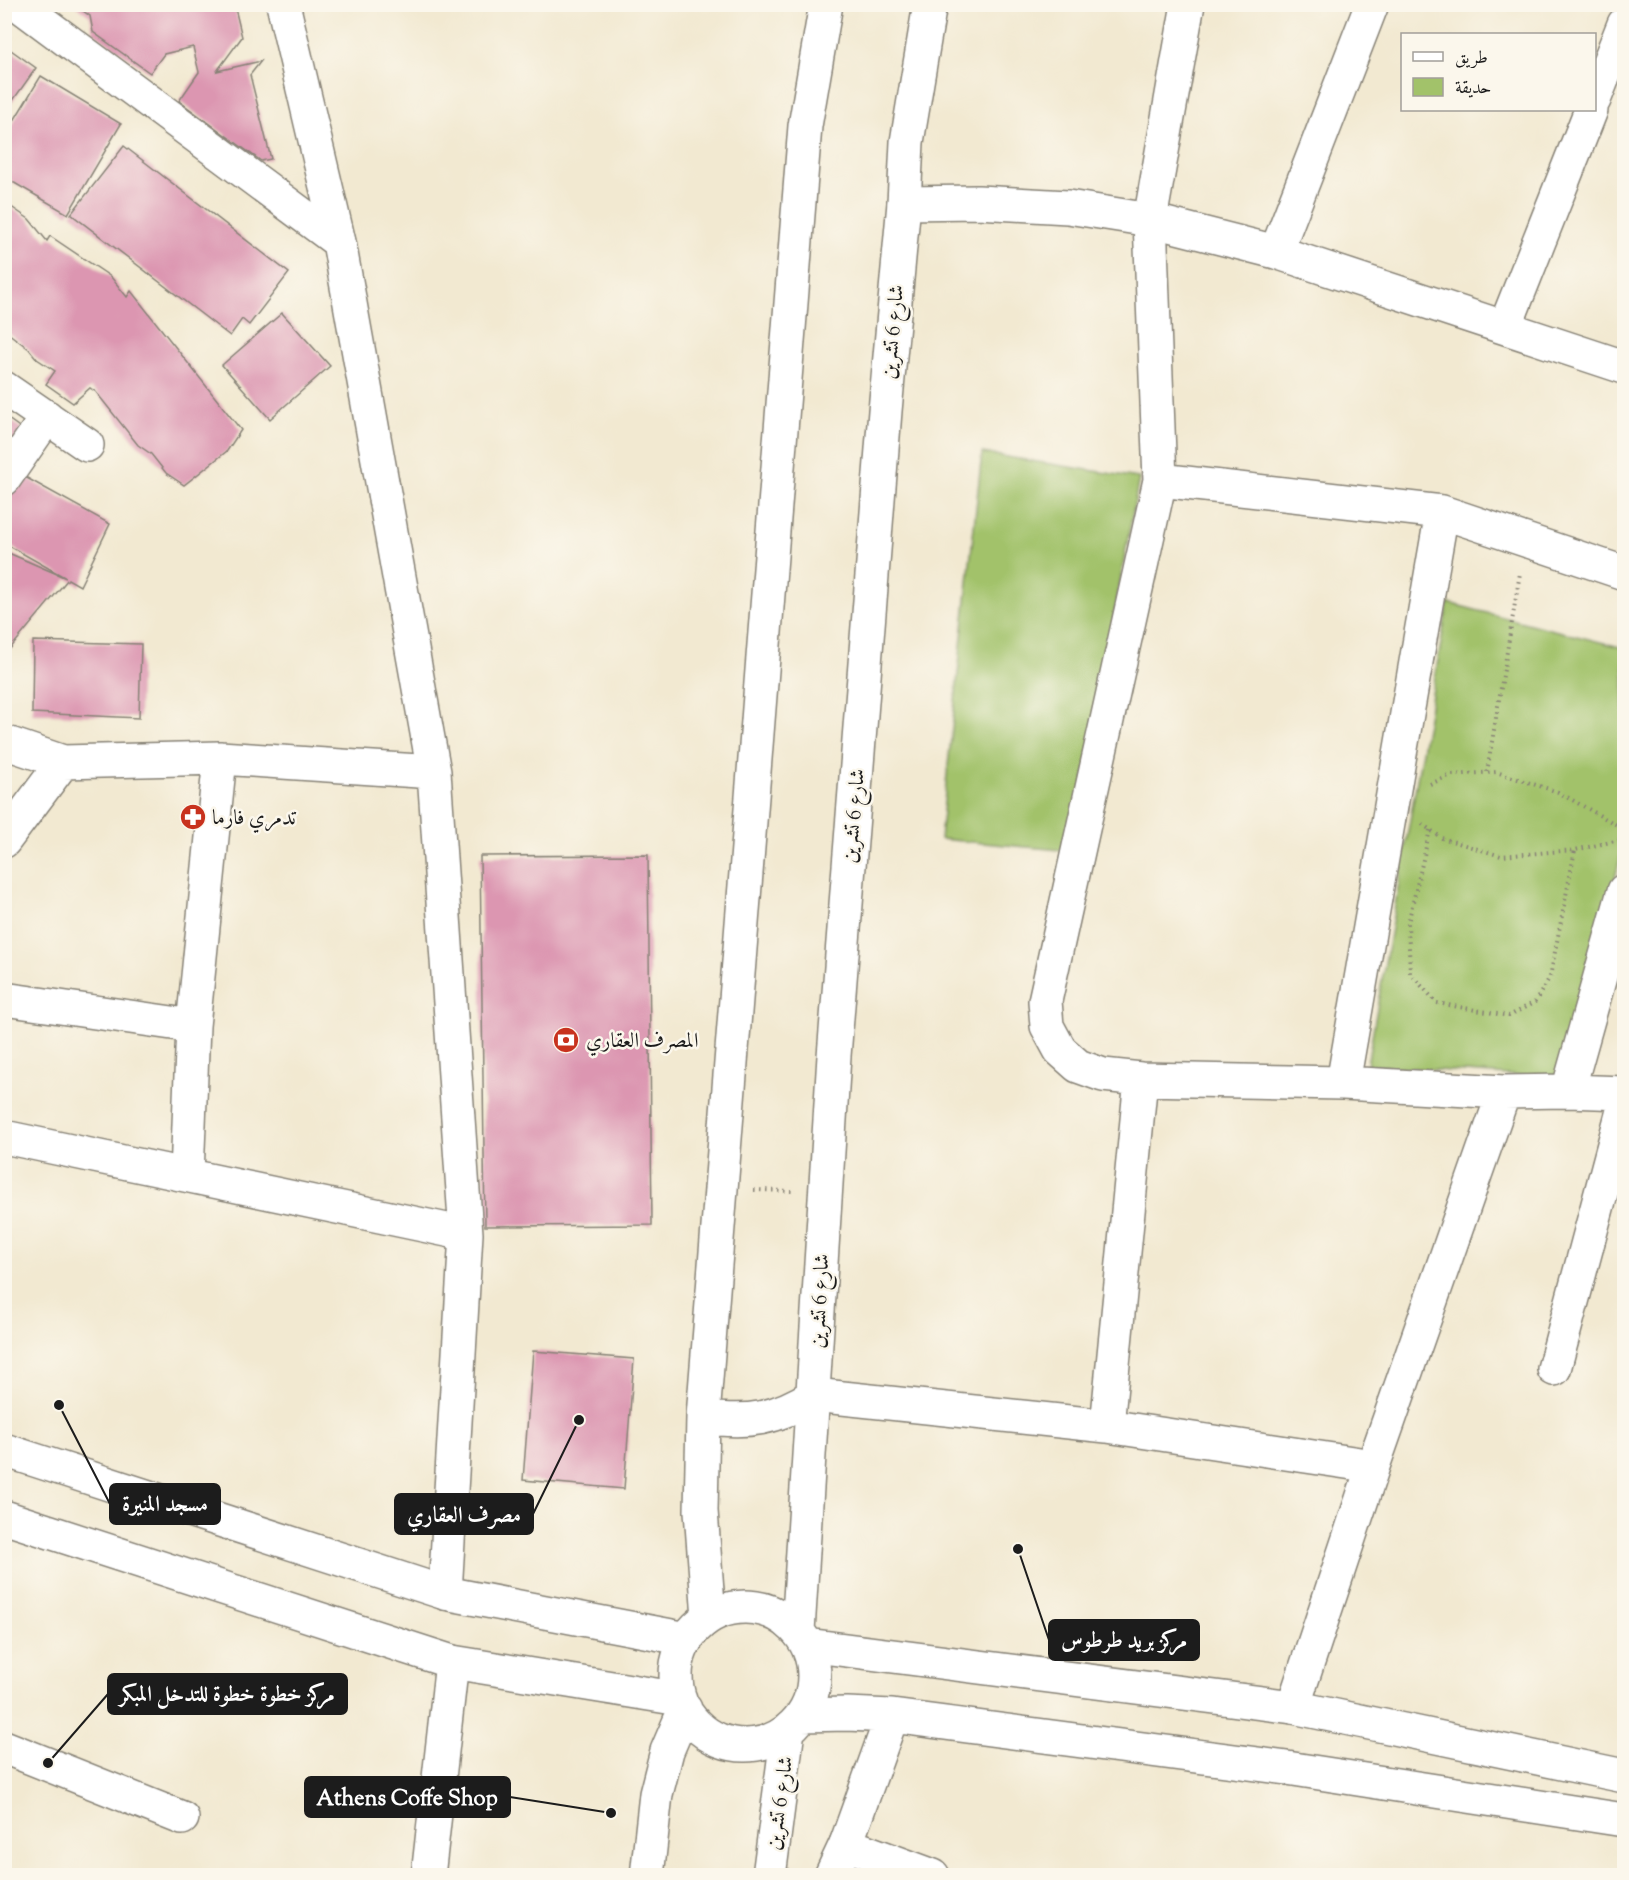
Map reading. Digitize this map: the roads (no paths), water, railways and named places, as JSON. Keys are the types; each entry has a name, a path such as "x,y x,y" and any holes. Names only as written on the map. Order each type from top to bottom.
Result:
{"street":[{"path":"18,4 339,242"},
{"path":"283,4 339,242 434,772 466,1234 445,1593"},
{"path":"698,1628 704,1417 721,1189 805,126 826,4"},
{"name":"شارع 6 تشرين","path":"802,1638 835,1044 885,411 904,203 907,142 930,4"},
{"path":"1188,4 1150,220 1160,480 1045,1001 1047,1026 1060,1050 1078,1066 1104,1076 1141,1079 1343,1083 1504,1092 1568,1091 1624,1094"},
{"path":"1276,252 1372,4"},
{"path":"1596,95 1624,24"},
{"path":"1505,327 1591,111"},
{"path":"904,203 978,202 1068,207 1150,220 1276,252 1624,367"},
{"path":"4,388 87,445"},
{"path":"4,479 47,417"},
{"path":"1160,480 1442,512 1624,573"},
{"path":"1343,1083 1442,512"},
{"path":"4,742 63,762 219,758 434,772"},
{"path":"187,1174 194,1026 219,758"},
{"path":"4,841 63,762"},
{"path":"1568,1091 1624,891"},
{"path":"4,999 194,1026"},
{"path":"1107,1426 1141,1079"},
{"path":"1293,1707 1372,1466 1504,1092"},
{"path":"1554,1369 1624,1107"},
{"path":"4,1137 466,1234"},
{"path":"704,1417 727,1421 750,1421 794,1408 814,1395 1107,1426 1372,1466"},
{"path":"4,1450 445,1593 698,1628"},
{"path":"4,1516 452,1662 682,1704"},
{"path":"731,1608 755,1608 779,1615 802,1638 814,1668 813,1693 795,1723 771,1740 752,1745 732,1743 713,1737 697,1725 682,1704 676,1678 679,1658 698,1628 731,1608"},
{"path":"802,1638 1293,1707 1624,1776"},
{"path":"428,1875 452,1662"},
{"path":"647,1875 656,1794 682,1704"},
{"path":"795,1723 847,1714 892,1716 1287,1768 1624,1820"},
{"path":"831,1875 846,1844 892,1716"},
{"name":"شارع 6 تشرين","path":"769,1875 795,1723"},
{"path":"4,1747 182,1818"},
{"path":"846,1844 933,1875"}],"place":[{"name":"تدمري فارما","path":"193,817"},
{"name":"المصرف العقاري","path":"566,1040"},
{"name":"مسجد المنيرة","path":"59,1405"},
{"name":"مصرف العقاري","path":"579,1420"},
{"name":"مركز بريد طرطوس","path":"1018,1549"},
{"name":"مركز خطوة خطوة للتدخل المبكر","path":"48,1763"},
{"name":"Athens Coffe Shop","path":"611,1813"}]}
